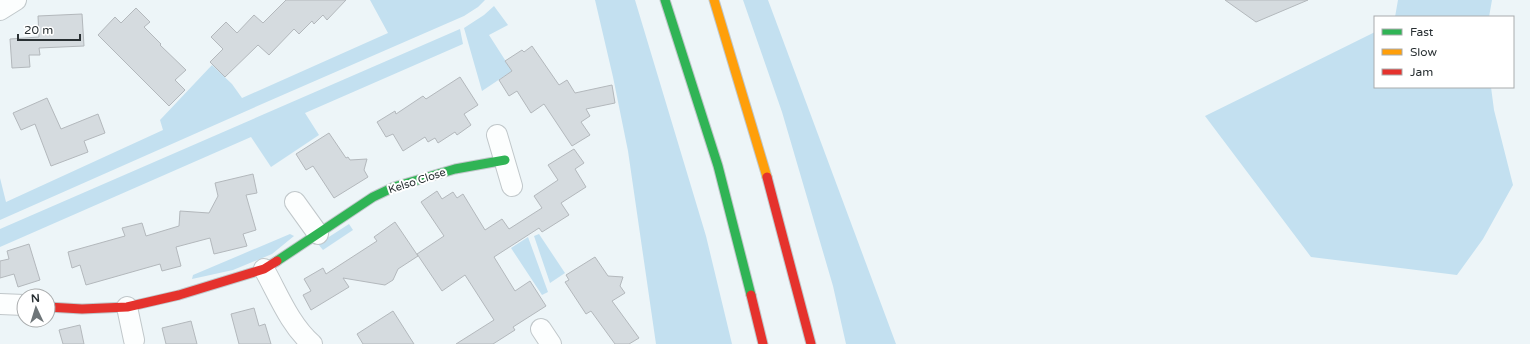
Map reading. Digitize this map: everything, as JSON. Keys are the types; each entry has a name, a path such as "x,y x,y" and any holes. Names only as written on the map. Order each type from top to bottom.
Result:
{"main road":[{"path":"665,0 718,166 763,344"},
{"path":"714,0 763,160 811,344"},
{"name":"Kelso Close","path":"56,307 82,309 127,307 179,295 264,269 373,197 394,186 455,169 505,160"}],"street":[{"path":"0,10 16,0"},
{"path":"497,134 512,186"},
{"path":"295,202 318,234"},
{"path":"264,269 295,323 312,344"},
{"path":"0,304 16,305"},
{"path":"127,307 134,340"}],"shaded area":[{"path":"370,0 485,0 478,7 464,16 0,220 0,178 6,202 163,130 160,120 212,65 232,84 242,98 388,33"},
{"path":"595,0 635,0 706,236 732,344 656,344 628,151"},
{"path":"743,0 768,0 896,344 846,344 833,286 782,112"},
{"path":"1398,0 1492,0 1489,16 1395,16"},
{"path":"494,6 508,25 489,35 512,71 482,91 464,28 484,15"},
{"path":"460,29 463,44 305,113 319,135 271,167 251,137 0,247 0,229"},
{"path":"1374,32 1374,88 1491,88 1494,110 1513,185 1483,239 1457,275 1311,257 1205,116"},
{"path":"349,224 353,230 323,250 318,244"},
{"path":"290,234 294,236 272,254 233,270 192,279 193,275"},
{"path":"539,234 565,273 550,283 534,236"},
{"path":"528,237 548,292 542,295 511,248"}],"building":[{"path":"286,0 346,0 327,20 323,15 314,24 312,21 299,34 294,29 269,55 258,45 225,77 210,62 223,49 211,37 226,22 237,33 254,15 263,23"},
{"path":"1225,0 1308,0 1256,22"},
{"path":"136,8 150,22 144,27 186,70 175,80 185,90 169,106 98,35 115,17 121,23"},
{"path":"82,14 84,46 39,48 40,55 29,55 30,67 12,68 10,39 39,37 38,16"},
{"path":"532,46 559,85 567,80 575,93 612,85 615,103 586,109 590,116 581,122 590,135 572,146 544,104 531,113 517,91 509,96 499,80 512,71 505,61 522,50 524,52"},
{"path":"460,77 478,105 464,114 471,125 457,135 455,132 438,143 435,138 428,142 425,137 403,151 393,134 386,137 377,122 395,111 396,114 423,96 426,99"},
{"path":"47,98 61,129 98,114 105,133 84,141 88,152 51,166 35,124 21,130 13,113"},
{"path":"329,133 346,158 348,157 350,160 367,159 364,170 368,177 334,198 313,166 306,170 296,154"},
{"path":"574,149 584,163 575,169 586,187 561,203 569,215 542,232 539,228 494,257 515,291 530,281 546,306 513,327 515,330 493,344 456,344 494,320 465,275 442,291 417,254 444,236 421,202 437,191 442,199 453,192 457,198 463,194 485,230 502,219 509,229 542,208 534,196 558,180 548,165"},
{"path":"253,174 257,193 246,195 256,230 243,234 247,246 214,254 210,238 176,247 181,266 162,271 160,264 86,285 80,265 72,268 68,252 125,236 122,228 142,223 146,236 179,226 180,211 209,213 218,196 215,183"},
{"path":"395,222 418,256 398,269 393,280 385,285 343,278 349,287 311,310 303,295 311,291 304,279 323,268 326,274 377,241 374,237"},
{"path":"29,244 40,280 18,287 14,274 0,278 0,261 9,259 7,251"},
{"path":"595,257 608,276 623,277 620,286 625,293 612,301 639,338 629,344 615,344 591,311 586,314 565,282 569,280 566,275"},
{"path":"254,308 259,326 265,324 271,344 239,344 231,314"},
{"path":"393,311 414,344 363,344 357,334"},
{"path":"191,321 197,344 166,344 162,328"},
{"path":"80,325 84,344 63,344 59,330"}],"traffic: fast":[{"path":"665,0 718,166 751,295"},
{"path":"277,261 373,197 394,187 455,169 505,160"}],"traffic: slow":[{"path":"714,0 767,177"}],"traffic: jam":[{"path":"767,177 811,344"},
{"path":"56,307 82,309 127,307 179,295 264,269 277,261"},
{"path":"751,295 763,344"}]}
